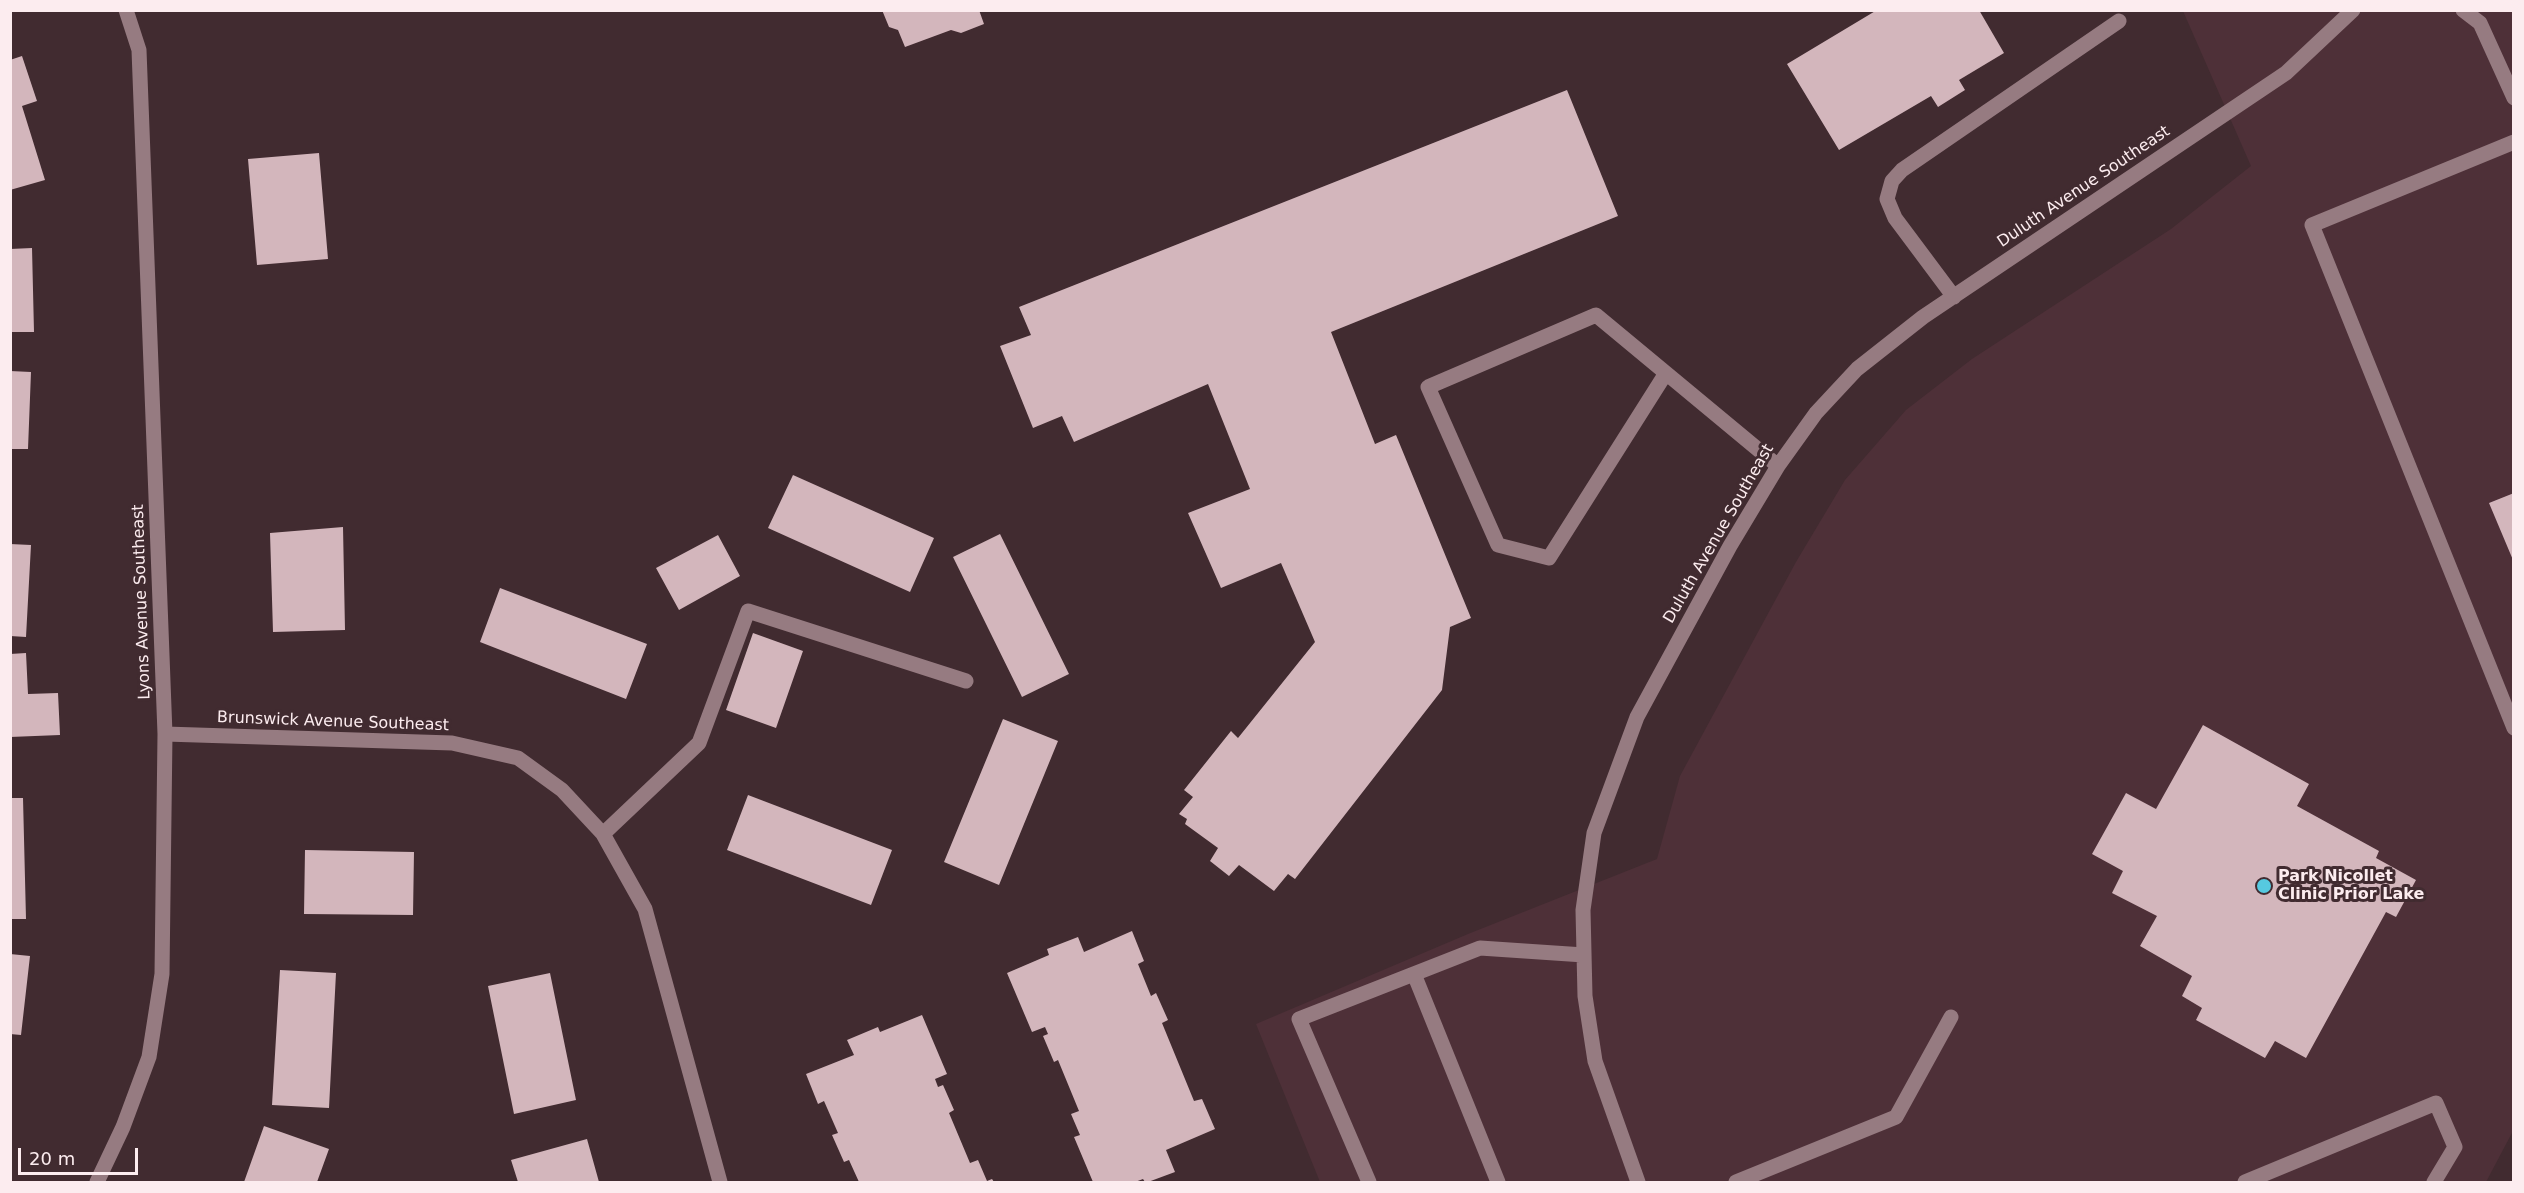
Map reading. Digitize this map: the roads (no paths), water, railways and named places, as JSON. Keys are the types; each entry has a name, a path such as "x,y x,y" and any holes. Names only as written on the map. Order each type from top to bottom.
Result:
{"street":[{"name":"Lyons Avenue Southeast","path":"97,1182 123,1126 149,1057 162,974 165,734 139,50 126,10"},
{"name":"Duluth Avenue Southeast","path":"1638,1182 1594,1061 1585,996 1583,910 1594,833 1637,717 1730,546 1778,466 1816,413 1857,369 1923,317 2286,73 2353,10"},
{"path":"2463,10 2484,17 2514,98"},
{"path":"1954,297 1895,218 1887,199 1893,181 1902,170 2119,21"},
{"path":"2514,141 2312,225 2514,728"},
{"path":"1666,373 1549,558 1498,545 1428,387 1596,315 1666,373 1778,466"},
{"path":"603,834 699,743 748,611 966,681"},
{"name":"Brunswick Avenue Southeast","path":"165,734 452,743 518,758 562,790 603,834 645,909 720,1182"},
{"path":"1369,1182 1299,1018 1480,948 1584,955"},
{"path":"1414,974 1498,1182"},
{"path":"1736,1182 1896,1117 1951,1017"},
{"path":"2245,1182 2436,1103 2455,1147 2434,1182"}],"place":[{"name":"Park Nicollet Clinic Prior Lake","path":"2264,886"}]}
